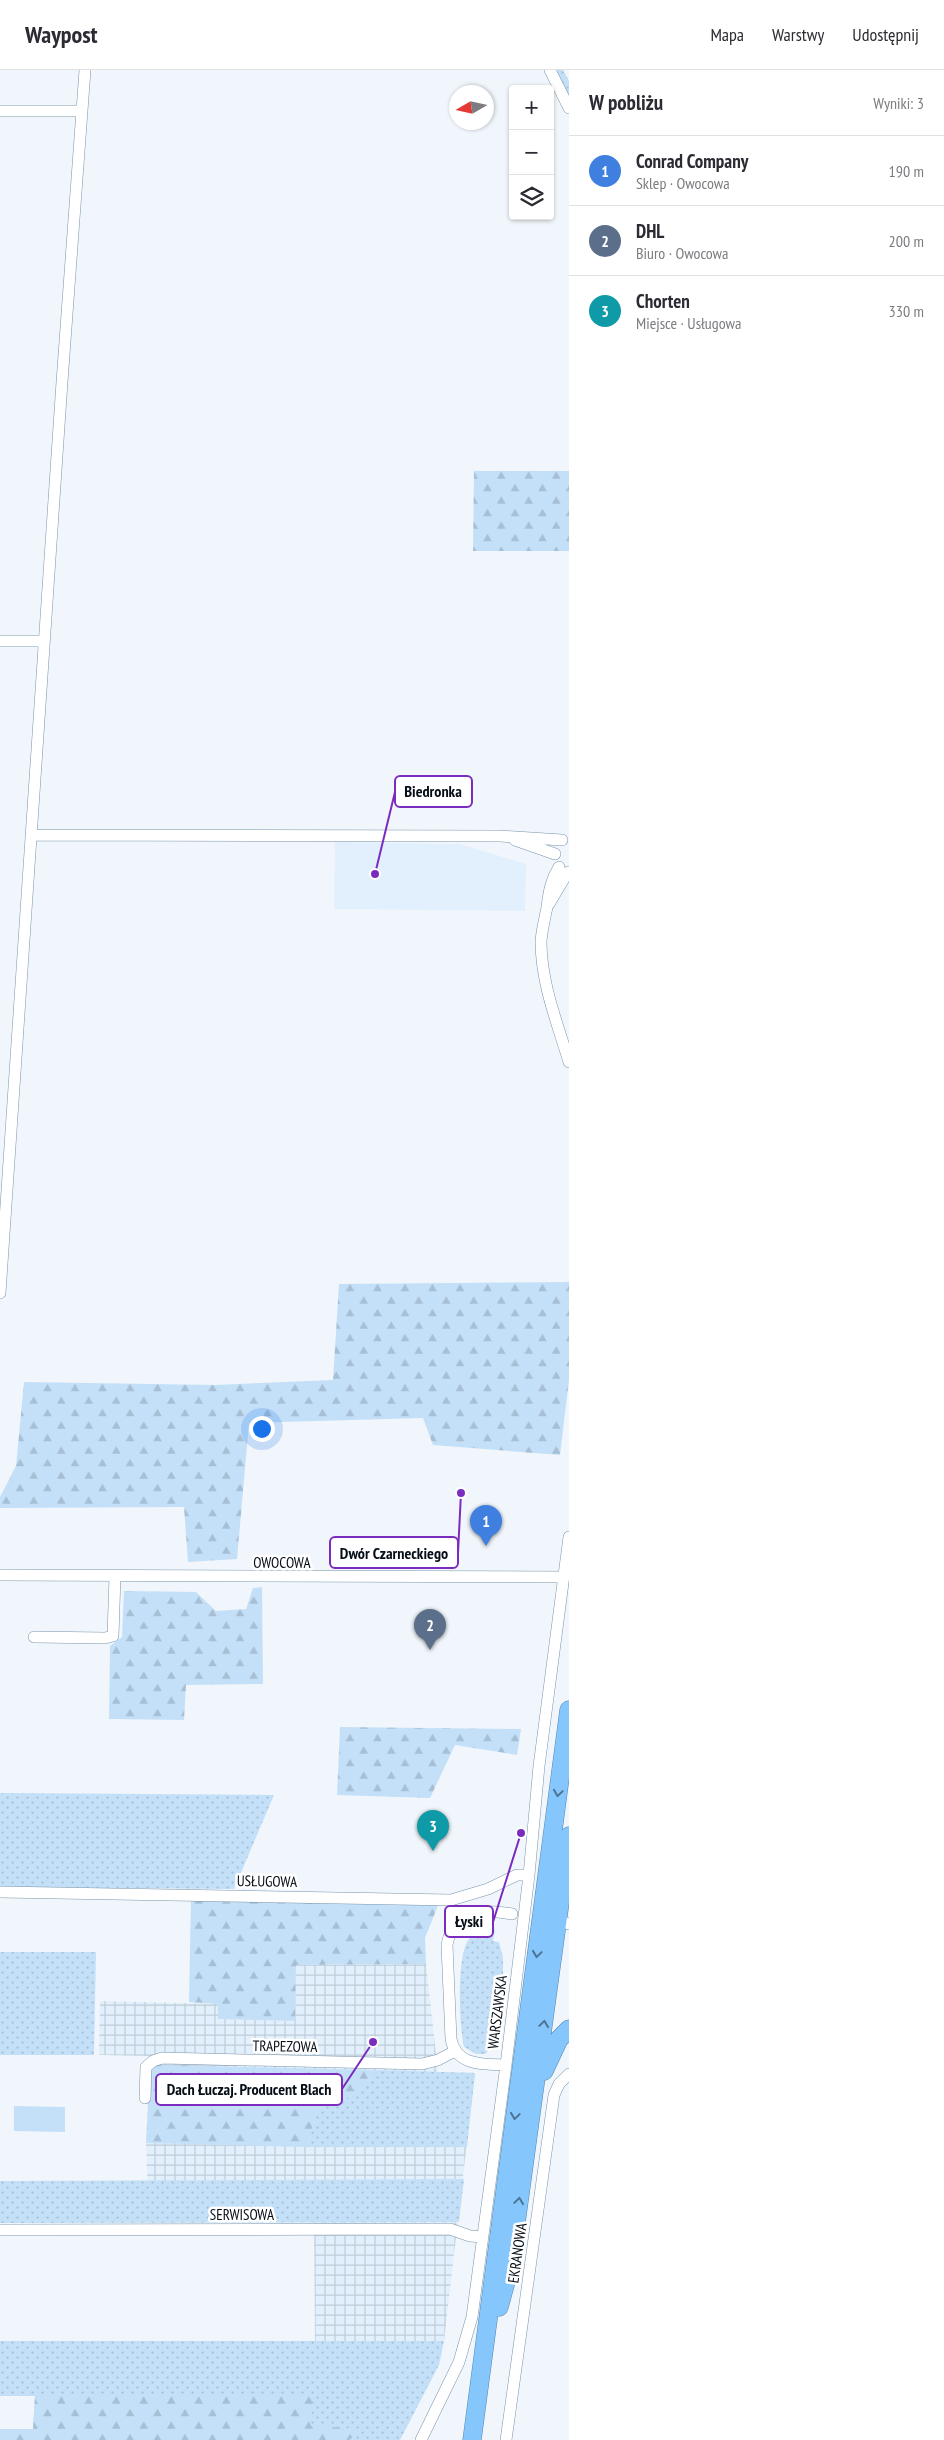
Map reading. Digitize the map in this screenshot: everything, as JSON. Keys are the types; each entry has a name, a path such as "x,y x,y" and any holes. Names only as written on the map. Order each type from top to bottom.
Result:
{"highway":[{"path":"472,2440 569,1710"},
{"path":"479,2385 510,2267 569,1836"},
{"path":"533,2108 550,2055 559,2039 569,2029"}],"street":[{"path":"0,1293 4,1161 32,835 85,70"},
{"path":"550,70 569,108"},
{"path":"0,111 82,111"},
{"path":"0,641 44,641"},
{"path":"32,835 506,837 565,839"},
{"path":"506,837 555,854 566,870 552,879 541,939 543,977 569,1062"},
{"path":"555,854 557,845 565,839"},
{"name":"WARSZAWSKA","path":"421,2440 454,2375 466,2344 472,2317 506,2065 529,1874 538,1775 569,1537"},
{"name":"OWOCOWA","path":"0,1575 564,1576"},
{"path":"34,1637 105,1638 113,1636 115,1576"},
{"name":"USŁUGOWA","path":"0,1892 451,1900 488,1889 518,1875 529,1874"},
{"path":"506,2065 464,2060 454,2051 451,2038 448,1982 449,1935 454,1925 469,1913 487,1910 512,1914"},
{"name":"TRAPEZOWA","path":"145,2098 146,2067 152,2061 162,2058 422,2064 438,2060 454,2051"},
{"name":"EKRANOWA","path":"506,2440 554,2095 560,2084 569,2074"},
{"name":"SERWISOWA","path":"0,2230 450,2229 470,2236 483,2237"}],"shaded area":[{"path":"335,842 460,844 526,864 525,911 334,909"},
{"path":"426,1964 438,2072 475,2073 444,2341 315,2342 314,2222 149,2223 146,2143 150,2056 99,2055 100,2001 218,2004 218,2019 295,2021 296,1965"}],"green space":[{"path":"555,70 563,70 569,81 569,95"},
{"path":"474,471 569,471 569,551 473,551"},
{"path":"569,1282 569,1380 560,1455 433,1445 423,1418 249,1423 237,1559 188,1562 184,1507 0,1508 0,1497 16,1466 24,1382 215,1385 333,1380 339,1284"},
{"path":"262,1587 263,1684 186,1685 184,1720 109,1719 110,1646 122,1637 124,1591 196,1592 216,1611 246,1609 253,1588"},
{"path":"340,1727 521,1729 517,1755 455,1745 430,1798 337,1795"},
{"path":"0,1793 274,1795 234,1889 0,1887"},
{"path":"191,1899 439,1903 425,1938 426,1964 296,1965 295,2021 218,2019 218,2004 189,2002"},
{"path":"482,1929 495,1929 493,1941 499,1942 503,1957 503,1974 496,1993 490,2049 485,2054 476,2054 464,2047 460,2009 460,1978 467,1942"},
{"path":"0,1952 96,1952 94,2055 0,2055"},
{"path":"158,2065 375,2070 357,2094 318,2108 307,2147 146,2143 150,2069"},
{"path":"375,2070 475,2073 467,2147 307,2147 318,2108 357,2094"},
{"path":"14,2106 65,2107 65,2132 14,2131"},
{"path":"464,2179 459,2222 0,2223 0,2181"},
{"path":"0,2341 444,2341 439,2365 400,2440 0,2440 0,2429 33,2429 35,2396 0,2396"},
{"path":"35,2396 313,2396 311,2426 364,2429 349,2440 0,2440 0,2429 33,2429"}],"place":[{"name":"Biedronka","path":"375,874"},
{"name":"Dwór Czarneckiego","path":"461,1493"},
{"name":"Conrad Company","path":"486,1546"},
{"name":"DHL","path":"430,1650"},
{"name":"Łyski","path":"521,1833"},
{"name":"Chorten","path":"433,1851"},
{"name":"Dach Łuczaj. Producent Blach","path":"373,2042"}]}
